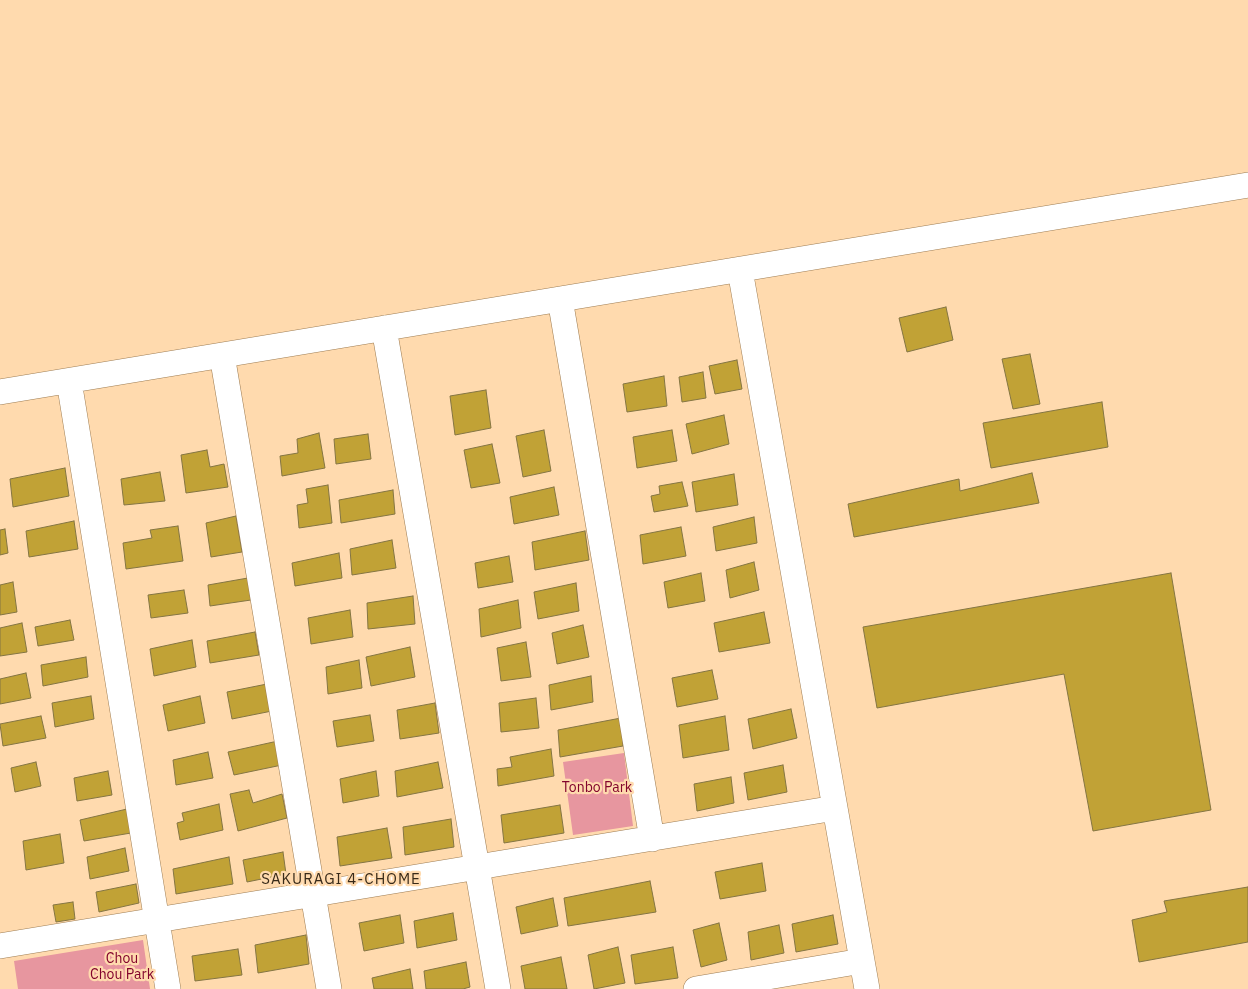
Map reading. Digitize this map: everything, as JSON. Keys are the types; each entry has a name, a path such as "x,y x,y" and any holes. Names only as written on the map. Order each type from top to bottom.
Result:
{"street":[{"path":"0,392 1248,185"},
{"path":"740,270 867,989"},
{"path":"560,299 652,839"},
{"path":"384,328 498,989"},
{"path":"222,355 330,989"},
{"path":"69,381 168,989"},
{"path":"0,946 835,808"},
{"path":"696,989 862,961"}],"green space":[{"name":"Tonbo Park","path":"624,753 633,826 573,835 563,762"},
{"name":"Chou Chou Park","path":"143,940 150,989 18,989 14,961"}],"building":[{"path":"946,307 953,340 907,352 899,318"},
{"path":"1030,354 1040,404 1013,409 1002,359"},
{"path":"737,360 742,389 715,394 709,366"},
{"path":"703,372 706,398 682,402 679,377"},
{"path":"664,376 667,406 627,412 623,384"},
{"path":"486,390 491,428 455,435 450,396"},
{"path":"1102,402 1108,447 991,468 983,423"},
{"path":"724,415 729,444 692,454 686,424"},
{"path":"544,430 551,471 523,477 516,436"},
{"path":"672,430 677,461 637,468 633,437"},
{"path":"319,433 325,468 282,476 280,456 298,453 297,439"},
{"path":"368,434 371,459 336,464 334,439"},
{"path":"492,444 500,483 471,488 464,450"},
{"path":"207,450 210,467 224,464 228,487 186,493 181,455"},
{"path":"65,468 69,496 13,507 10,479"},
{"path":"160,472 165,501 124,505 121,479"},
{"path":"1032,473 1039,503 854,537 848,504 959,479 960,491"},
{"path":"734,474 738,505 696,512 692,482"},
{"path":"682,482 688,506 654,512 651,496 660,494 659,486"},
{"path":"328,485 332,523 299,528 297,505 308,503 306,489"},
{"path":"554,487 559,515 514,524 510,497"},
{"path":"393,490 395,514 341,523 339,500"},
{"path":"236,516 242,552 211,557 206,523"},
{"path":"754,517 757,543 716,551 713,527"},
{"path":"74,521 78,549 29,557 26,531"},
{"path":"178,526 183,561 126,569 123,543 152,538 150,530"},
{"path":"681,527 686,556 643,564 640,535"},
{"path":"5,529 8,553 0,555 0,530"},
{"path":"585,531 589,560 535,570 532,542"},
{"path":"392,540 396,568 352,575 350,549"},
{"path":"339,553 342,578 295,586 292,563"},
{"path":"509,556 513,582 478,588 475,563"},
{"path":"754,562 759,590 730,598 726,570"},
{"path":"701,573 705,601 668,608 664,582"},
{"path":"1171,573 1211,810 1093,831 1064,674 877,708 863,627"},
{"path":"248,578 251,600 210,606 208,585"},
{"path":"13,582 17,612 0,615 0,585"},
{"path":"576,583 579,611 538,619 534,592"},
{"path":"184,590 188,613 151,618 148,595"},
{"path":"413,596 415,624 368,629 367,603"},
{"path":"518,600 521,628 481,637 479,609"},
{"path":"350,610 353,637 311,644 308,618"},
{"path":"764,612 770,643 719,652 714,623"},
{"path":"70,620 74,640 38,646 35,627"},
{"path":"22,623 27,652 0,656 0,628"},
{"path":"583,625 589,657 557,664 552,633"},
{"path":"255,632 259,655 210,663 207,641"},
{"path":"192,640 196,667 154,676 150,649"},
{"path":"526,642 531,677 501,681 497,648"},
{"path":"410,647 415,677 371,686 366,657"},
{"path":"86,657 88,677 43,686 41,665"},
{"path":"359,660 362,688 328,694 326,667"},
{"path":"712,670 718,699 677,707 672,678"},
{"path":"26,673 31,698 0,704 0,679"},
{"path":"591,676 593,702 551,710 549,685"},
{"path":"267,684 272,711 232,719 227,692"},
{"path":"91,696 94,719 55,727 52,703"},
{"path":"200,696 205,723 168,731 163,705"},
{"path":"536,698 539,728 501,732 499,703"},
{"path":"435,703 439,733 400,739 397,710"},
{"path":"791,709 797,738 753,749 748,719"},
{"path":"370,715 374,741 337,747 333,721"},
{"path":"41,716 46,738 3,746 0,724"},
{"path":"725,716 729,750 683,758 679,725"},
{"path":"621,718 623,746 560,757 558,730"},
{"path":"278,741 282,765 234,775 228,752"},
{"path":"551,749 554,776 498,786 497,769 512,767 510,757"},
{"path":"208,752 213,778 176,785 173,760"},
{"path":"36,762 41,786 15,792 11,768"},
{"path":"438,762 443,788 397,797 395,771"},
{"path":"783,765 787,792 748,800 744,773"},
{"path":"108,771 112,795 77,801 74,778"},
{"path":"376,771 379,796 343,803 340,779"},
{"path":"731,777 734,803 697,811 694,784"},
{"path":"249,790 253,803 282,794 287,818 238,831 230,794"},
{"path":"219,804 223,830 180,840 177,823 184,821 182,813"},
{"path":"560,805 564,833 504,843 501,815"},
{"path":"127,809 131,833 84,841 80,820"},
{"path":"451,819 454,847 405,855 403,827"},
{"path":"387,828 392,858 340,866 337,837"},
{"path":"60,834 64,863 26,870 23,841"},
{"path":"125,848 129,871 90,879 87,857"},
{"path":"283,852 286,874 247,882 243,860"},
{"path":"229,857 233,884 176,894 173,869"},
{"path":"762,863 766,891 720,899 715,872"},
{"path":"650,881 656,912 568,926 564,898"},
{"path":"136,884 139,903 99,912 96,892"},
{"path":"1248,887 1248,942 1139,962 1132,920 1167,912 1164,901"},
{"path":"553,898 558,926 521,934 516,907"},
{"path":"73,902 75,919 56,922 53,905"},
{"path":"453,913 457,940 417,948 414,921"},
{"path":"400,915 404,943 364,951 359,923"},
{"path":"833,915 838,944 796,952 792,924"},
{"path":"719,923 727,960 701,967 693,930"},
{"path":"779,925 784,953 751,960 748,932"},
{"path":"306,935 309,964 258,973 255,945"},
{"path":"618,947 625,983 594,989 588,955"},
{"path":"673,947 678,978 635,984 631,955"},
{"path":"238,949 242,975 195,981 192,956"},
{"path":"561,957 567,989 525,989 521,966"},
{"path":"466,962 470,987 463,989 426,989 424,971"},
{"path":"410,969 413,989 374,989 372,978"}],"district":[{"name":"SAKURAGI 4-CHOME","path":"341,880"}]}
